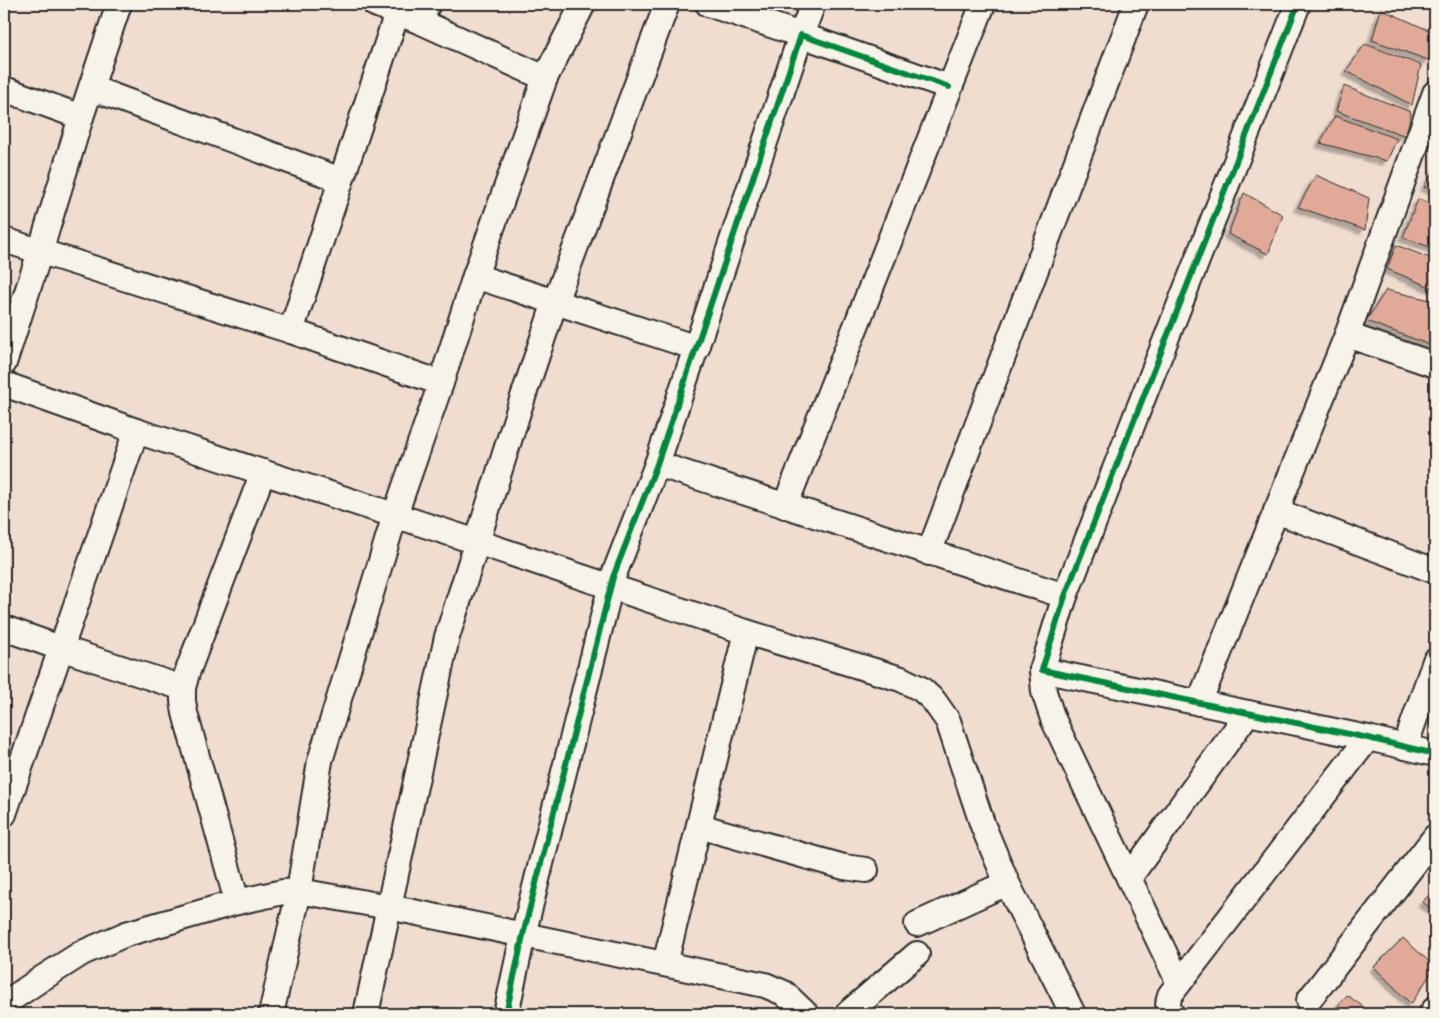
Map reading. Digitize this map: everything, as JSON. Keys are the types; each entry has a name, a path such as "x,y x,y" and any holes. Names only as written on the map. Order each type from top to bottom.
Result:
{"street":[{"path":"4,363 40,252 80,117 119,4"},
{"path":"375,4 414,12 545,78"},
{"path":"271,1014 299,891 320,761 395,515 441,383 475,276 545,78 583,4"},
{"path":"366,1014 447,637 555,302 667,4"},
{"path":"708,4 949,88"},
{"path":"506,1014 523,935 613,577 657,464 813,4"},
{"path":"785,506 983,4"},
{"path":"929,553 1136,4"},
{"path":"1179,983 1052,719 1044,692 1042,670 1064,596 1298,4"},
{"path":"291,331 341,180 414,12"},
{"path":"91,88 341,180"},
{"path":"4,89 80,117"},
{"path":"1199,704 1347,335 1435,93"},
{"path":"4,240 291,331 441,383"},
{"path":"475,276 697,348"},
{"path":"1347,335 1435,365"},
{"path":"4,384 136,431 746,632 901,680 921,689 934,701 948,721 983,826 1008,882 1074,1014"},
{"path":"4,814 136,431"},
{"path":"657,464 1064,596"},
{"path":"237,902 185,713 183,688 263,472"},
{"path":"1276,511 1435,570"},
{"path":"4,628 183,688"},
{"path":"664,964 746,632"},
{"path":"1405,747 1435,661"},
{"path":"1042,670 1368,738 1435,754"},
{"path":"1129,878 1248,713"},
{"path":"1172,1014 1167,1001 1179,983 1368,738"},
{"path":"699,826 844,867 866,870"},
{"path":"1309,1000 1435,837"},
{"path":"917,924 1008,882"},
{"path":"4,1004 41,978 82,953 126,934 237,902 283,892 299,891 390,907 765,985 784,993 806,1014"},
{"path":"846,1014 917,954"},
{"path":"1431,1014 1435,1009"}],"building":[{"path":"1381,9 1435,33 1435,47 1428,60 1372,40"},
{"path":"1365,44 1421,65 1412,105 1346,71"},
{"path":"1344,86 1411,112 1406,136 1336,111"},
{"path":"1335,116 1397,139 1387,161 1320,143"},
{"path":"1435,170 1435,190 1424,187"},
{"path":"1316,175 1369,198 1365,230 1298,207"},
{"path":"1244,193 1283,215 1268,254 1228,234"},
{"path":"1418,199 1435,206 1435,249 1403,237"},
{"path":"1396,245 1435,260 1435,289 1387,269"},
{"path":"1386,290 1435,301 1435,342 1433,346 1366,321"},
{"path":"1435,890 1435,911 1422,902"},
{"path":"1403,938 1435,967 1411,1004 1374,967"},
{"path":"1347,995 1373,1014 1331,1014"}],"cycle path":[{"path":"1298,4 1065,596 1042,670 1368,738 1435,754"},
{"path":"506,1014 523,935 613,577 657,464 801,35 949,87"}]}
